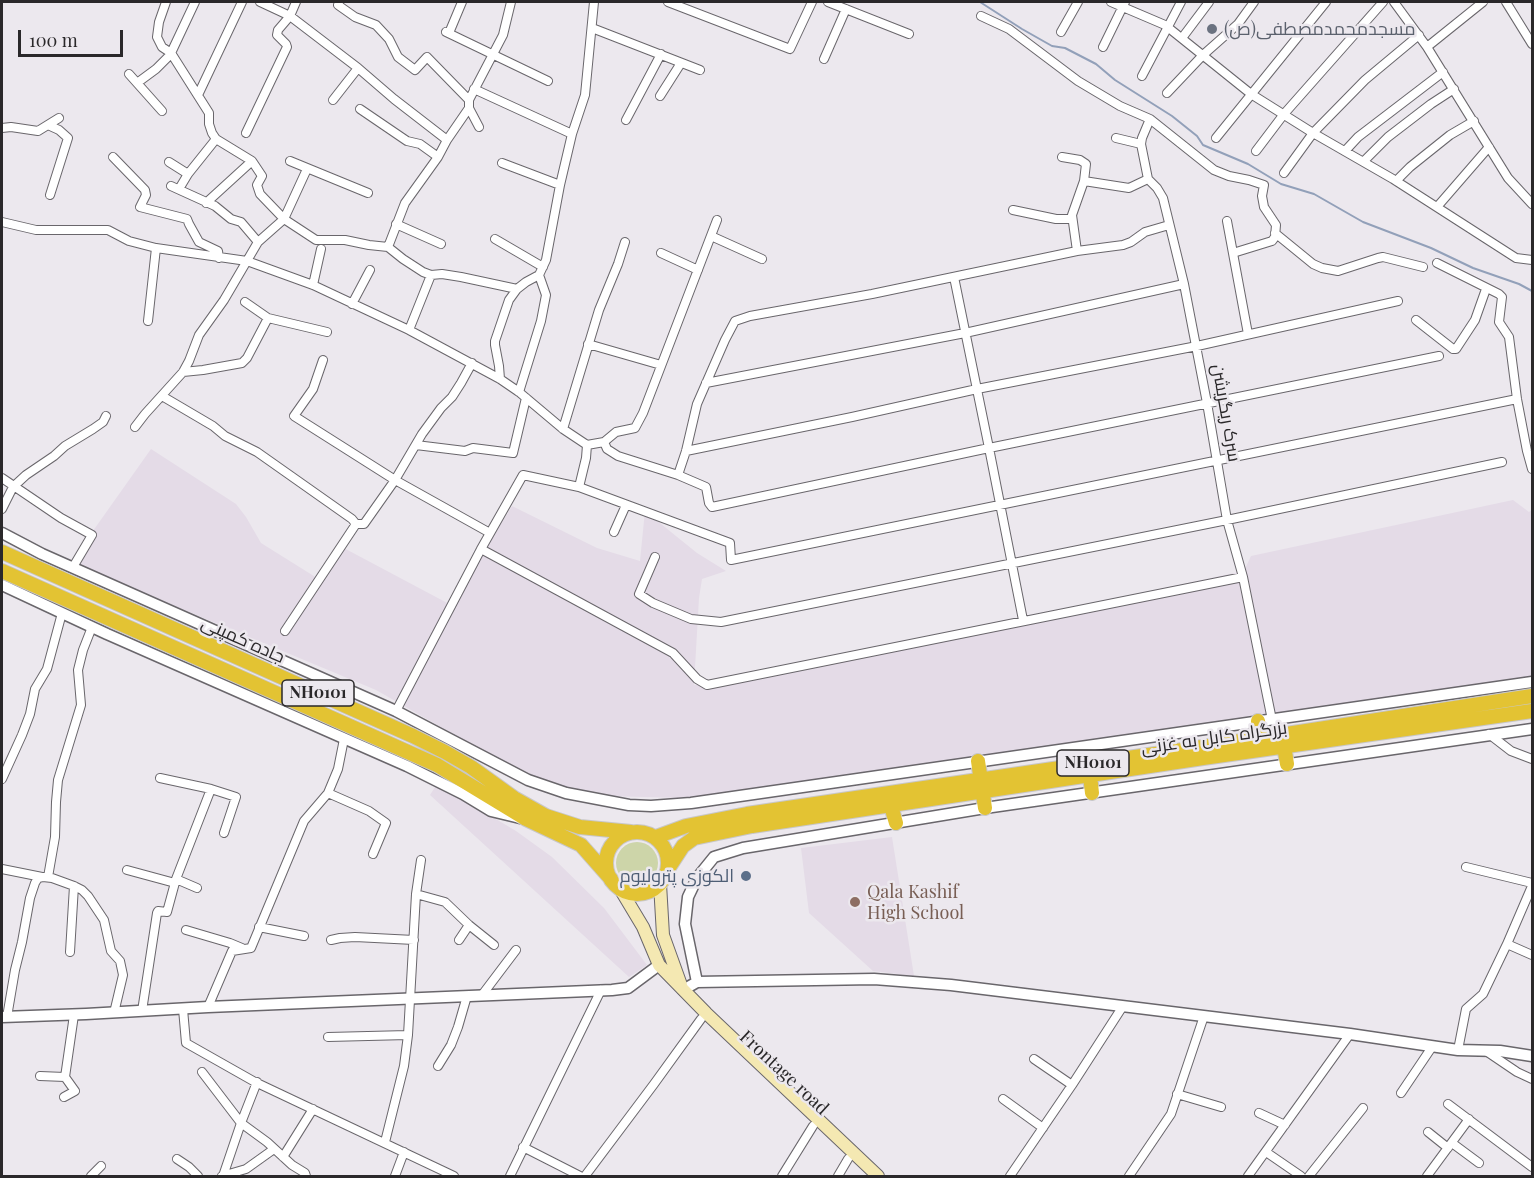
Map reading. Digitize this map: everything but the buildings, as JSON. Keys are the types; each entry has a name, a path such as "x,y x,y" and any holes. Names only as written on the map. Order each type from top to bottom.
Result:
{"highway":[{"name":"جاده کمپنی","path":"2,552 424,741 471,767 513,798 546,816 580,827 631,832"},
{"name":"جاده کمپنی","path":"2,571 427,760 526,819 581,845 615,883"},
{"name":"بزرگراه کابل به غزنی","path":"668,869 683,846 694,838 752,826 891,806 981,785 1090,775 1245,746 1261,738 1533,696"},
{"name":"بزرگراه کابل به غزنی","path":"656,837 686,826 747,814 981,785 1245,746 1284,746 1533,711"},
{"path":"1261,738 1265,721"},
{"path":"1284,746 1287,764"},
{"path":"978,761 985,808"},
{"path":"1090,775 1092,793"},
{"path":"891,806 896,823"},
{"name":"NH0101","path":"631,832 639,831 656,837"},
{"path":"631,832 617,839 609,851 606,865 615,883 630,893 637,894 649,891 660,884"},
{"path":"656,837 667,851 668,869"},
{"name":"NH0101","path":"660,884 668,869"}],"main road":[{"path":"615,883 643,927 658,966 878,1176"},
{"path":"660,884 663,935 683,990"},
{"name":"Frontage road","path":"683,990 692,1010 867,1176"}],"street":[{"path":"166,2 157,37 162,47 171,53 209,113 212,134 216,139 252,161 262,176 257,185 260,194 284,219 316,240 345,240 388,247 423,272 461,277 517,289"},
{"path":"137,83 156,69 171,53 195,2"},
{"path":"198,95 242,2"},
{"path":"260,2 290,16 447,140"},
{"path":"246,134 287,47 277,35 278,30 290,16 296,2"},
{"path":"339,2 338,5 355,17 376,25 389,39 398,57 415,70 427,57 469,104 480,127"},
{"path":"462,2 447,32 548,81"},
{"path":"388,247 405,204 438,157 469,104 474,89 502,35 512,2"},
{"path":"416,445 465,451 473,448 513,453 522,395 546,295 541,271 572,134 585,95 594,2"},
{"path":"668,2 790,49 812,2"},
{"path":"828,2 909,34"},
{"path":"1061,32 1078,2"},
{"path":"1111,2 1124,4 1168,27 1251,94 1313,133 1364,161 1516,258 1533,260"},
{"path":"1142,76 1181,2"},
{"path":"1182,38 1209,2"},
{"path":"1167,93 1203,55 1238,24 1254,2"},
{"path":"1216,138 1326,2"},
{"path":"1256,151 1284,114 1383,2"},
{"path":"1394,2 1427,47 1508,178 1533,204"},
{"path":"1427,47 1483,2"},
{"path":"1510,3 1533,44"},
{"path":"1103,47 1124,4"},
{"path":"825,59 846,9"},
{"path":"981,16 1009,29 1078,81 1120,106 1150,119 1214,170 1264,186 1262,196 1264,207 1276,225 1272,241 1233,253"},
{"path":"592,28 700,70"},
{"path":"1284,173 1313,133 1365,80 1419,35"},
{"path":"626,120 661,54"},
{"path":"660,96 681,63"},
{"path":"333,100 358,68"},
{"path":"1345,151 1358,137 1443,72"},
{"path":"129,74 162,111"},
{"path":"474,89 572,134"},
{"path":"1364,161 1388,137 1454,89"},
{"path":"360,109 407,141 420,144 438,157"},
{"path":"2,128 38,131 59,118"},
{"path":"1116,138 1141,144 1150,119"},
{"path":"1396,181 1450,135 1474,121"},
{"path":"48,125 59,130 68,138 50,195"},
{"path":"216,139 175,188 215,206 231,219 241,222 258,242"},
{"name":"سرک ریگریشن","path":"1141,144 1148,179 1163,198 1184,284 1208,403 1227,520 1243,577 1265,721"},
{"path":"1437,207 1490,147"},
{"path":"113,157 145,190 146,195 140,207 187,219 200,242 218,251 219,258"},
{"path":"1062,157 1080,160 1086,164 1084,181 1072,215 1077,250"},
{"path":"206,203 252,161"},
{"path":"290,161 368,193"},
{"path":"169,162 188,174"},
{"path":"502,163 560,185"},
{"path":"135,427 183,372 199,335 224,300 258,242 284,219 307,169"},
{"path":"1084,181 1129,188 1148,179"},
{"path":"1013,210 1056,219 1072,219"},
{"path":"2,222 36,230 108,230 129,241 156,248 247,261 313,285 409,330 500,379 587,445 604,442 616,432 635,428 643,413 717,220"},
{"path":"1227,221 1248,334"},
{"path":"396,224 441,243"},
{"path":"678,475 697,404 735,321 750,316 872,294 1077,250 1124,245 1145,232 1169,225"},
{"path":"1275,233 1313,264 1322,268 1338,271 1383,257 1423,267"},
{"path":"711,236 762,259"},
{"path":"495,239 541,271"},
{"path":"563,429 599,310 625,242"},
{"path":"148,321 156,248"},
{"path":"313,285 321,249"},
{"path":"661,253 698,270"},
{"path":"1437,263 1502,297 1499,322 1509,337 1517,399 1527,451 1533,469"},
{"path":"352,304 370,270"},
{"path":"500,379 495,341 508,300 517,289 541,271"},
{"path":"409,330 431,274"},
{"path":"954,277 1023,620"},
{"path":"706,383 965,333 1184,284"},
{"path":"1416,320 1456,349 1475,320 1486,289"},
{"path":"686,451 977,389 1197,346 1398,301"},
{"path":"245,302 268,318 327,332"},
{"path":"183,372 242,363 247,358 268,318"},
{"path":"588,344 661,365"},
{"path":"604,442 607,449 618,456 678,475 706,487 712,507 1439,356"},
{"path":"323,360 313,389 294,416 395,480 490,533"},
{"path":"285,631 356,525 364,524 395,480 441,408 452,397 472,363"},
{"path":"162,396 213,426 225,436 257,452 352,519 356,525"},
{"path":"396,711 481,549 523,475 579,487 730,543 731,560 1517,399"},
{"path":"2,509 13,487 26,475 103,422 106,416"},
{"path":"579,487 587,445"},
{"path":"656,557 638,592 640,595 691,619 721,622 1502,462"},
{"path":"2,478 61,518 92,535 73,567"},
{"path":"614,532 626,505"},
{"path":"2,533 396,711 528,780 566,793 628,805 691,803 1533,681"},
{"path":"481,549 673,653 697,680 707,685 1243,577"},
{"path":"2,585 407,766 463,794 491,812 526,819"},
{"path":"2,779 30,714 35,689 47,669 62,613"},
{"path":"45,878 55,837 58,780 81,705 78,670 92,627"},
{"path":"697,982 685,924 688,897 697,878 714,857 743,848 985,808 1533,729"},
{"path":"1489,734 1511,751 1533,759"},
{"path":"208,1007 232,951 251,948 304,821 328,793 338,769 344,739"},
{"path":"160,778 236,797 224,833"},
{"path":"142,1011 157,913 158,911 167,912 175,881 211,789"},
{"path":"328,793 369,811 386,823 373,855"},
{"path":"385,1143 404,1066 408,1035 416,894 421,860"},
{"path":"1458,1050 1466,1009 1483,994 1533,885 1467,867"},
{"path":"2,869 74,886 88,896 104,920 111,951 120,961 123,975 114,1013"},
{"path":"127,870 197,888"},
{"path":"45,878 38,878 34,883 4,1017 628,988 658,966"},
{"path":"70,952 74,886"},
{"path":"416,894 445,902 494,945"},
{"path":"459,940 469,925"},
{"path":"260,927 304,936"},
{"path":"186,930 230,943 242,949"},
{"path":"331,940 355,937 414,940"},
{"path":"1507,944 1533,955"},
{"path":"482,995 516,950"},
{"path":"683,990 697,982 874,979 951,985 1350,1034 1432,1047 1533,1056"},
{"path":"510,1176 601,990"},
{"path":"438,1066 451,1045 467,996"},
{"path":"1010,1176 1072,1086 1123,1006"},
{"path":"183,1009 186,1043 257,1082 454,1176"},
{"path":"64,1097 75,1091 65,1077 74,1015"},
{"path":"1129,1176 1171,1114 1204,1016"},
{"path":"585,1176 701,1018"},
{"path":"1248,1176 1350,1034"},
{"path":"328,1037 408,1035"},
{"path":"1401,1093 1432,1047"},
{"path":"1486,1051 1517,1072 1533,1079"},
{"path":"1034,1059 1072,1086"},
{"path":"202,1072 241,1123 306,1176"},
{"path":"40,1076 65,1077"},
{"path":"223,1176 257,1082"},
{"path":"1178,1094 1221,1107"},
{"path":"1003,1099 1043,1128"},
{"path":"1448,1104 1533,1167"},
{"path":"283,1157 313,1108"},
{"path":"1309,1176 1363,1108"},
{"path":"1259,1113 1285,1125"},
{"path":"1427,1176 1469,1119"},
{"path":"782,1176 813,1126"},
{"path":"1428,1132 1479,1163"},
{"path":"523,1147 580,1176"},
{"path":"223,1176 246,1169 274,1149"},
{"path":"395,1176 404,1152"},
{"path":"1266,1152 1301,1176"},
{"path":"177,1159 198,1176"},
{"path":"838,1176 848,1159"},
{"path":"91,1176 101,1166"}],"shaded area":[{"path":"151,449 236,504 261,543 317,578 340,546 451,605 512,506 597,548 640,561 645,511 697,553 726,571 702,579 694,685 892,646 1244,571 1251,556 1513,500 1529,512 1532,510 1532,680 686,798 560,795 376,690 170,604 66,569"},
{"path":"437,784 516,831 552,857 604,908 647,965 629,977 430,795"},
{"name":"Qala Kashif High School","path":"892,837 914,976 873,971 809,913 801,848"}],"green space":[{"path":"637,842 652,848 658,863 652,878 637,884 622,878 616,863 622,848"}],"waterway":[{"path":"980,2 1052,46 1065,48 1096,64 1115,80 1172,116 1197,136 1203,145 1248,164 1281,184 1314,194 1363,222 1532,291"}],"place":[{"name":"مسجدمحمدمصطفی(ص)","path":"1212,29"},
{"name":"الکوزی پترولیوم","path":"746,876"},
{"name":"Qala Kashif High School","path":"855,902"}]}
